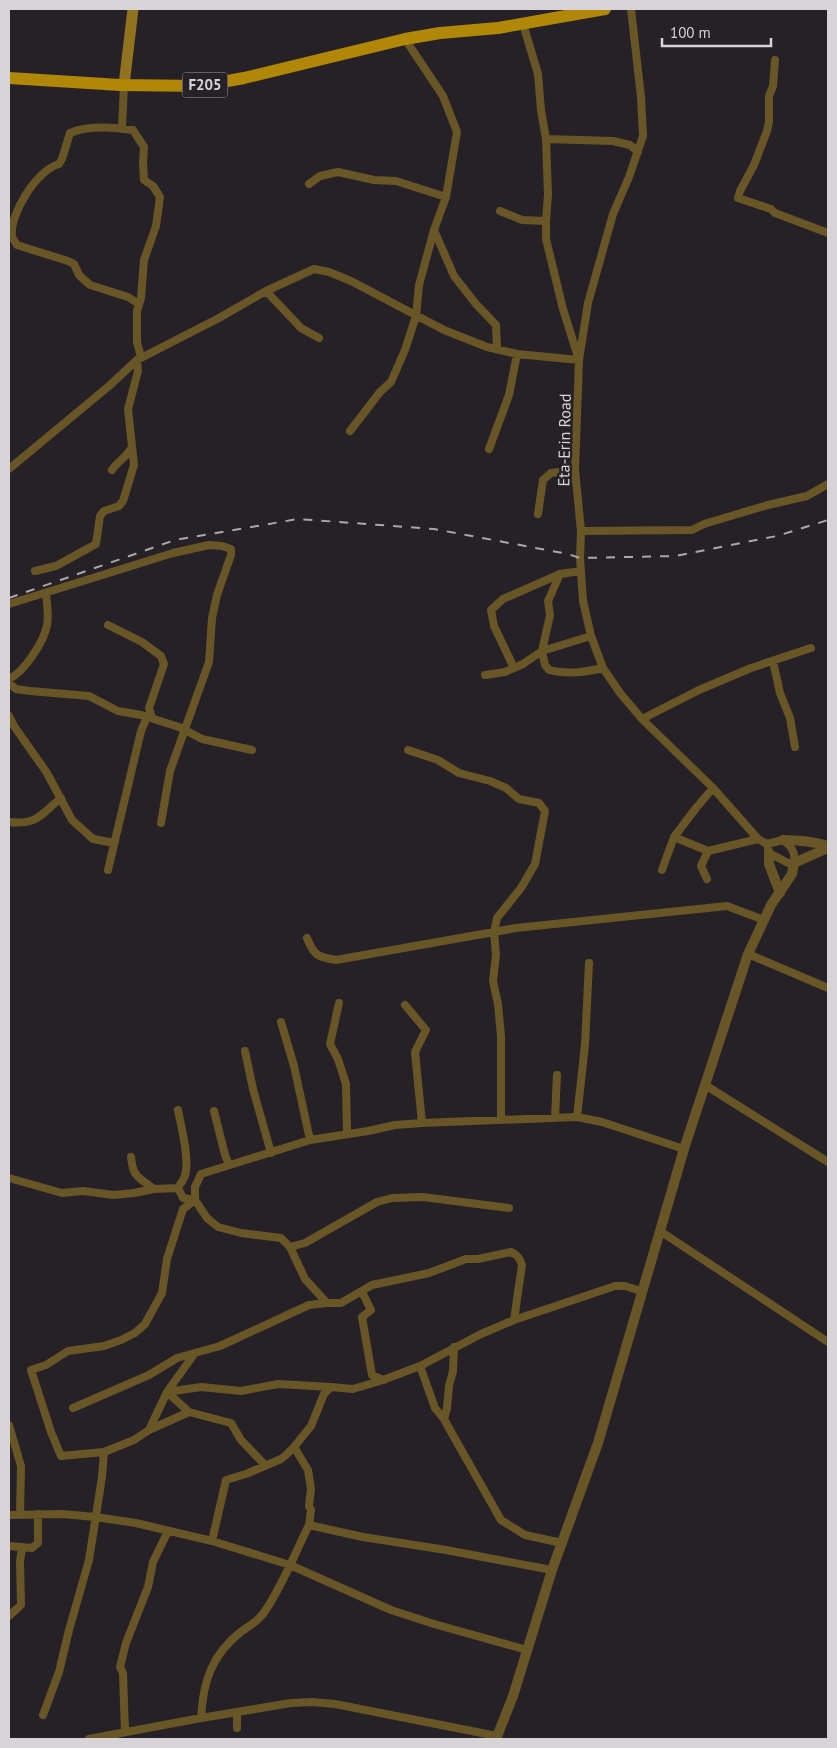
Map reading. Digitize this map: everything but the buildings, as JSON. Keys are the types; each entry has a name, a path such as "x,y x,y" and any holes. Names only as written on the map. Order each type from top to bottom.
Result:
{"main road":[{"path":"124,81 133,9"},
{"name":"F205","path":"9,70 200,86 219,83 399,37 429,27 495,22 575,9"},
{"name":"F205","path":"399,37 498,28 605,9"},
{"name":"F205","path":"9,78 124,81"}],"street":[{"name":"Eta-Erin Road","path":"631,9 640,88 643,136 629,177 613,214 587,309 579,360 575,470 581,531 583,601 590,636 603,668 620,693 642,719 713,788 758,839 783,861 794,863"},
{"path":"9,469 139,359 220,318 266,291 314,270 329,272 350,281 444,330 487,347 517,354 579,360 563,309 546,239 548,194 546,138 538,74 523,24"},
{"path":"350,431 380,392 391,382 405,350 408,335 416,316 419,286 434,230 446,197 457,132 443,96 399,37"},
{"path":"775,60 773,86 769,96 767,131 754,165 738,198 771,209 775,213 828,233"},
{"path":"122,129 124,81"},
{"path":"35,570 56,566 96,544 100,516 104,512 119,506 123,501 134,465 128,409 138,371 137,312 139,304 144,260 156,226 160,197 153,186 144,180 144,147 132,130 80,129 70,133 59,164 52,166 46,171 26,194 11,232 14,241 18,245 74,264 79,275 90,285 128,297 139,304"},
{"path":"546,138 613,141 630,145 638,152"},
{"path":"309,184 320,176 338,172 374,180 396,181 446,197"},
{"path":"500,211 530,222 546,221"},
{"path":"434,230 454,276 476,304 496,325 497,350"},
{"path":"266,291 301,328 319,338"},
{"path":"489,449 509,395 517,354"},
{"path":"112,470 114,466 128,456 132,447"},
{"path":"538,514 543,480 551,473 575,470"},
{"path":"581,531 692,530 704,524 768,505 807,496 828,484"},
{"path":"9,604 173,553 209,545 222,546 231,550 212,618 209,662 170,771 161,823"},
{"path":"514,668 494,626 491,610 503,599 560,574 581,571"},
{"path":"560,574 548,601 550,615 542,651 545,665 549,670 556,672 589,672 603,668"},
{"path":"9,679 23,668 42,638 47,626 46,594"},
{"path":"108,626 142,642 161,656 164,664 149,708 149,717 141,731 108,870"},
{"path":"485,675 506,672 542,651 590,636"},
{"path":"642,719 699,690 751,668 811,648"},
{"path":"773,661 780,693 790,718 795,747"},
{"path":"9,683 16,689 89,696 118,711 149,717 202,739 252,750"},
{"path":"9,716 47,773 72,820 92,839 114,844"},
{"path":"408,750 438,760 459,773 490,781 506,788 519,798 539,803 545,811 535,864 521,888 497,918 494,932 496,955 492,981 498,1004 501,1036 501,1120"},
{"path":"662,870 674,837 713,788"},
{"path":"9,822 29,823 39,818 61,798"},
{"path":"674,837 708,851 758,839"},
{"path":"89,1739 129,1734 201,1718 291,1703 327,1704 497,1738 513,1696 552,1570 598,1442 684,1149 748,954 771,905 792,874 794,863 793,850 791,846 782,840"},
{"path":"780,893 769,864 768,848 782,840 803,840 828,847"},
{"path":"794,863 828,847"},
{"path":"707,879 701,866 708,851"},
{"path":"307,938 311,949 319,957 336,960 516,928 727,906 764,920"},
{"path":"748,954 828,988"},
{"path":"577,1117 585,1044 588,963"},
{"path":"339,1003 330,1044 346,1084 347,1133"},
{"path":"405,1005 426,1030 415,1052 422,1123"},
{"path":"281,1022 294,1066 310,1140"},
{"path":"245,1051 253,1089 271,1153"},
{"path":"555,1117 557,1075"},
{"path":"705,1085 828,1162"},
{"path":"178,1110 185,1144 186,1170 185,1177 178,1188"},
{"path":"214,1111 229,1165"},
{"path":"327,1303 306,1279 290,1247 281,1238 241,1233 218,1227 207,1218 195,1200 195,1187 201,1174 310,1140 395,1125 422,1123 577,1117 602,1122 684,1149"},
{"path":"131,1157 132,1170 136,1176 154,1189"},
{"path":"134,1193 136,1176"},
{"path":"9,1178 62,1193 83,1191 114,1195 154,1189 178,1188"},
{"path":"178,1188 183,1198 195,1200"},
{"path":"290,1247 305,1244 378,1202 392,1198 423,1197 509,1208"},
{"path":"189,1412 149,1430 134,1440 104,1452 61,1456 51,1432 31,1370 46,1365 68,1352 104,1346 121,1340 135,1333 145,1324 162,1293 168,1259 183,1208 195,1200"},
{"path":"660,1231 828,1342"},
{"path":"73,1408 149,1375 177,1358 220,1346 309,1305 341,1303 372,1285 429,1273 466,1259 478,1259 511,1252 520,1259 522,1265 514,1320"},
{"path":"168,1392 201,1387 241,1390 278,1384 353,1389 420,1366 454,1347 514,1320 615,1286 625,1286 641,1291"},
{"path":"362,1292 371,1310 362,1316 372,1375 383,1380"},
{"path":"444,1420 447,1408 448,1386 452,1379 454,1347"},
{"path":"149,1430 168,1392 195,1353"},
{"path":"420,1366 435,1408 444,1420 502,1520 525,1535 562,1543"},
{"path":"212,1541 226,1480 246,1474 265,1464 281,1459 294,1447 311,1426 324,1394 331,1387"},
{"path":"168,1392 189,1412 231,1423 241,1440 265,1464"},
{"path":"9,1425 21,1466 20,1515"},
{"path":"201,1718 202,1697 212,1666 221,1651 261,1617 268,1608 309,1525 312,1510 310,1506 311,1489 308,1470 294,1447"},
{"path":"43,1715 60,1672 69,1630 89,1560 104,1452"},
{"path":"9,1546 32,1548 38,1542 38,1514"},
{"path":"9,1515 38,1514 95,1517 136,1523 212,1541 290,1565 391,1610 527,1650"},
{"path":"309,1525 363,1537 552,1570"},
{"path":"129,1734 123,1673 120,1667 126,1643 148,1587 153,1562 168,1531"},
{"path":"9,1616 21,1605 22,1548"},
{"path":"237,1713 237,1728"}],"railway":[{"path":"9,598 175,540 298,519 434,529 568,554 580,558 675,556 777,536 828,520"}]}
